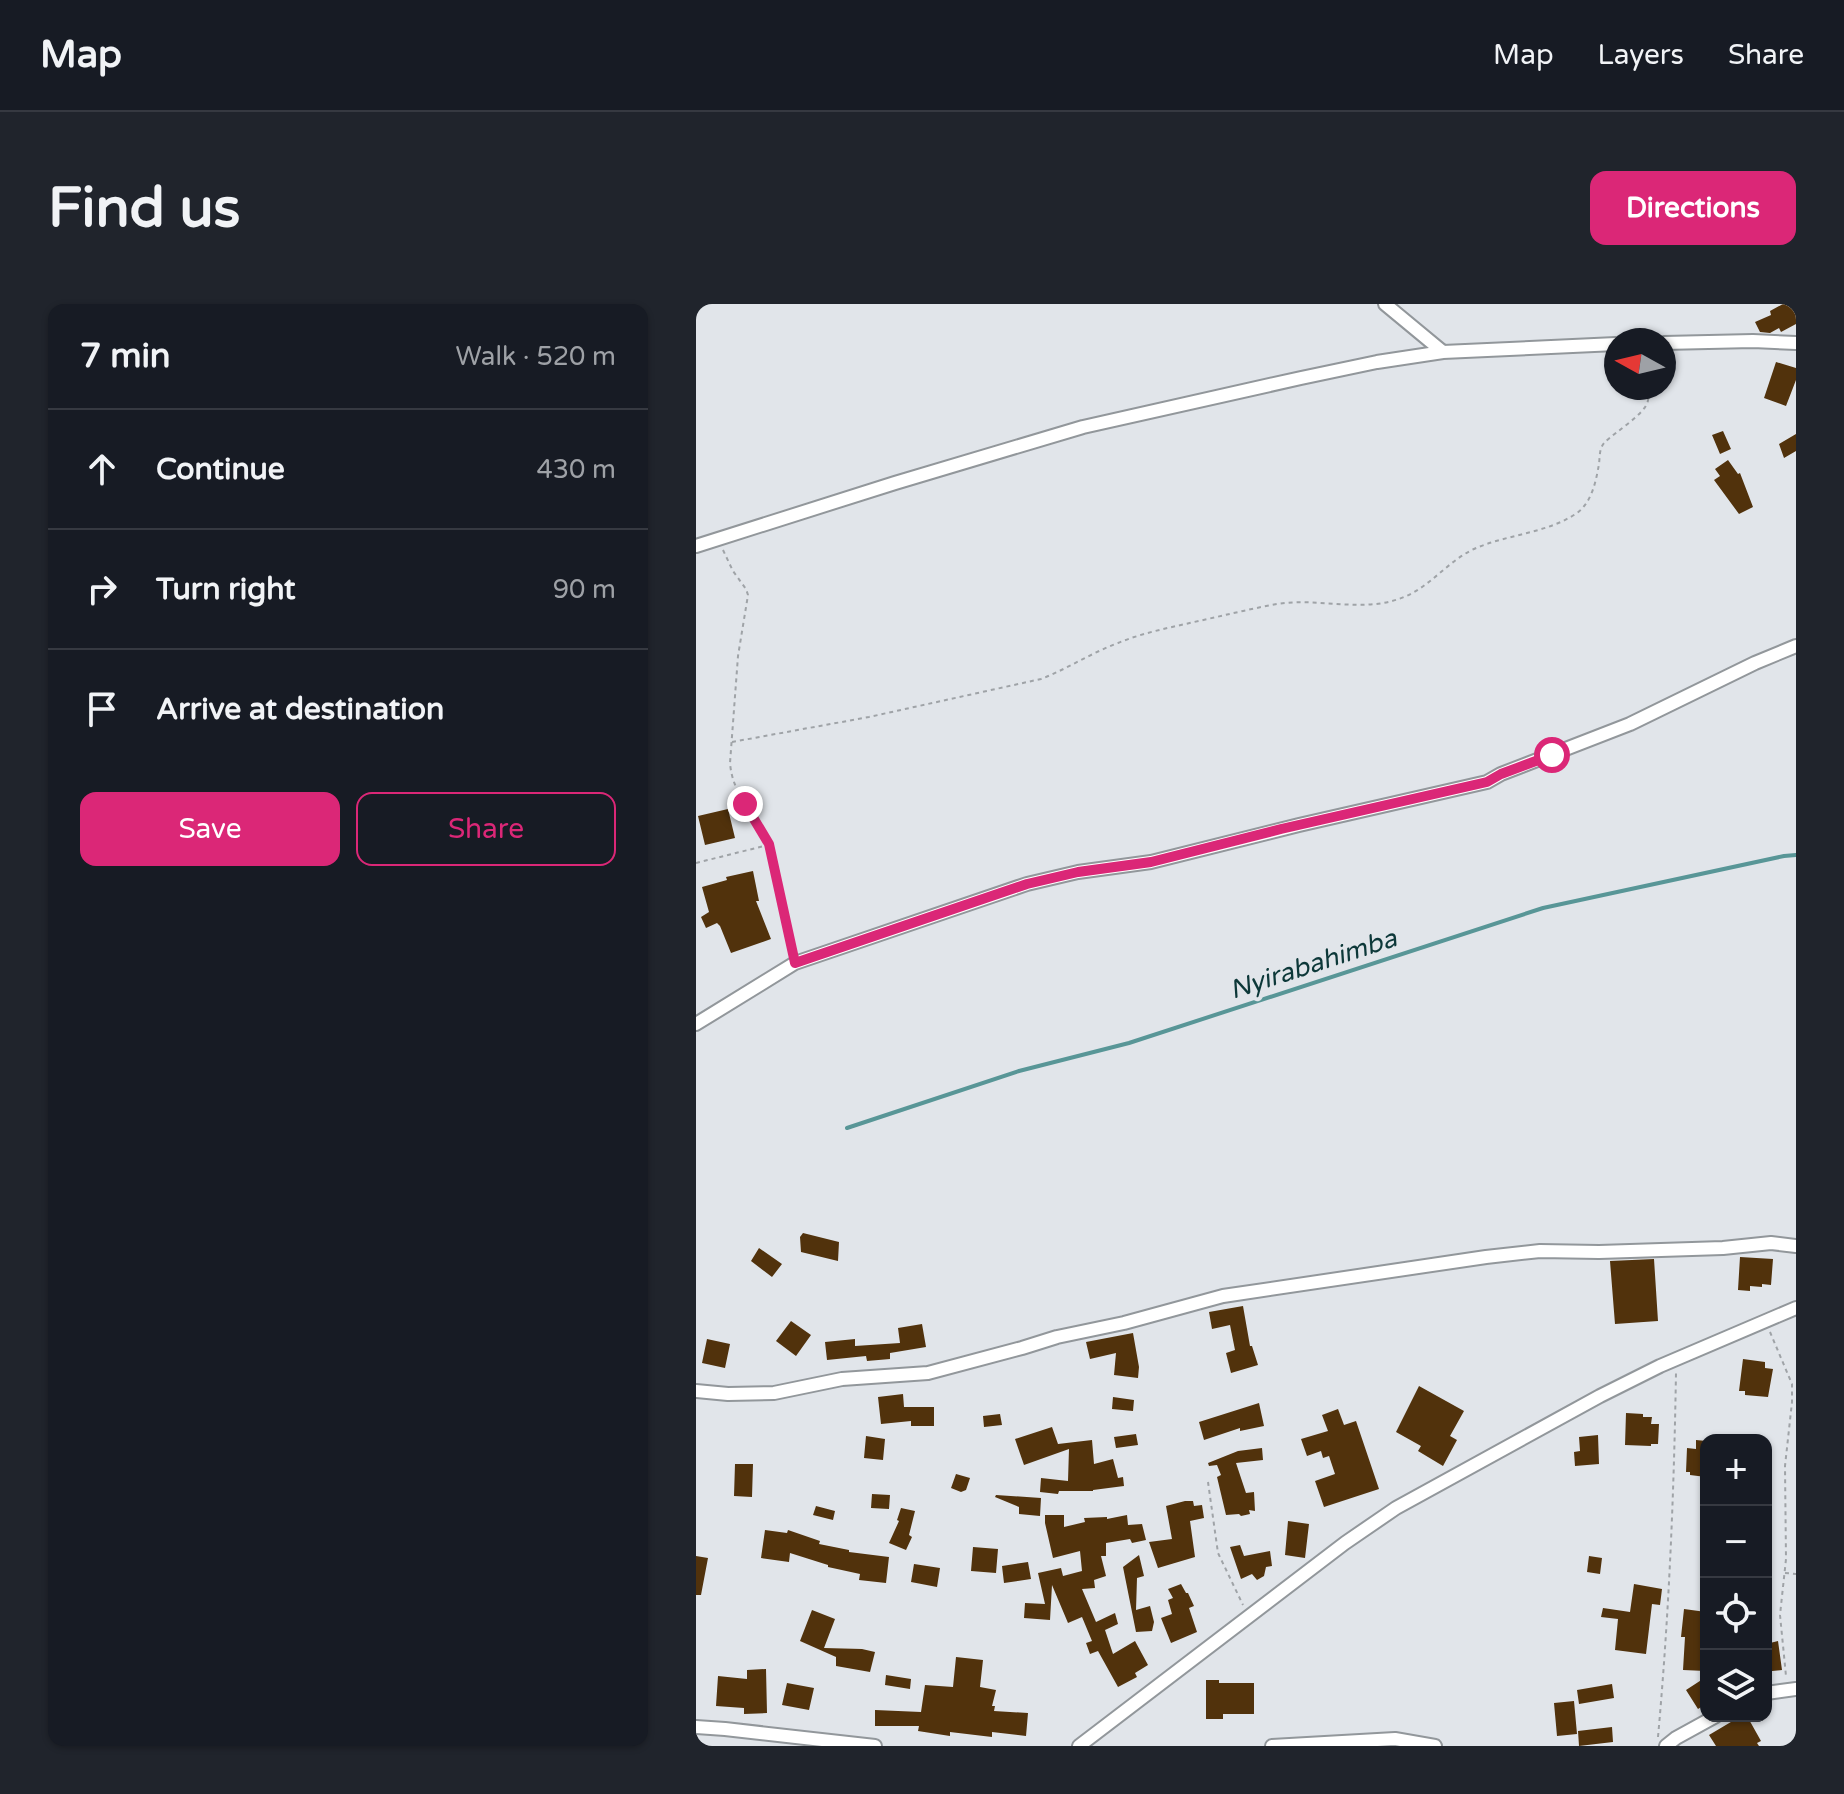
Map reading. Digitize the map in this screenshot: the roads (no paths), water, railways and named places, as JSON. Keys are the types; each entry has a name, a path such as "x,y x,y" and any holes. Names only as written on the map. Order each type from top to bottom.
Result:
{"street":[{"path":"1385,304 1443,352"},
{"path":"1676,343 1796,343"},
{"path":"696,546 1083,427 1347,369 1443,352 1604,345"},
{"path":"696,1024 795,963 1027,884 1078,872 1151,862 1487,782 1630,724 1796,646"},
{"path":"696,1391 774,1393 842,1379 928,1373 1223,1296 1486,1257 1540,1251 1599,1252 1771,1243 1796,1246"},
{"path":"1079,1746 1345,1543 1396,1508 1600,1396 1676,1359 1796,1308"},
{"path":"1772,1692 1792,1689"},
{"path":"1666,1746 1705,1722"},
{"path":"696,1727 875,1746"},
{"path":"1272,1746 1395,1739 1435,1746"}],"waterway":[{"name":"Nyirabahimba","path":"847,1128 1019,1071 1129,1043 1543,908 1796,855"}]}
